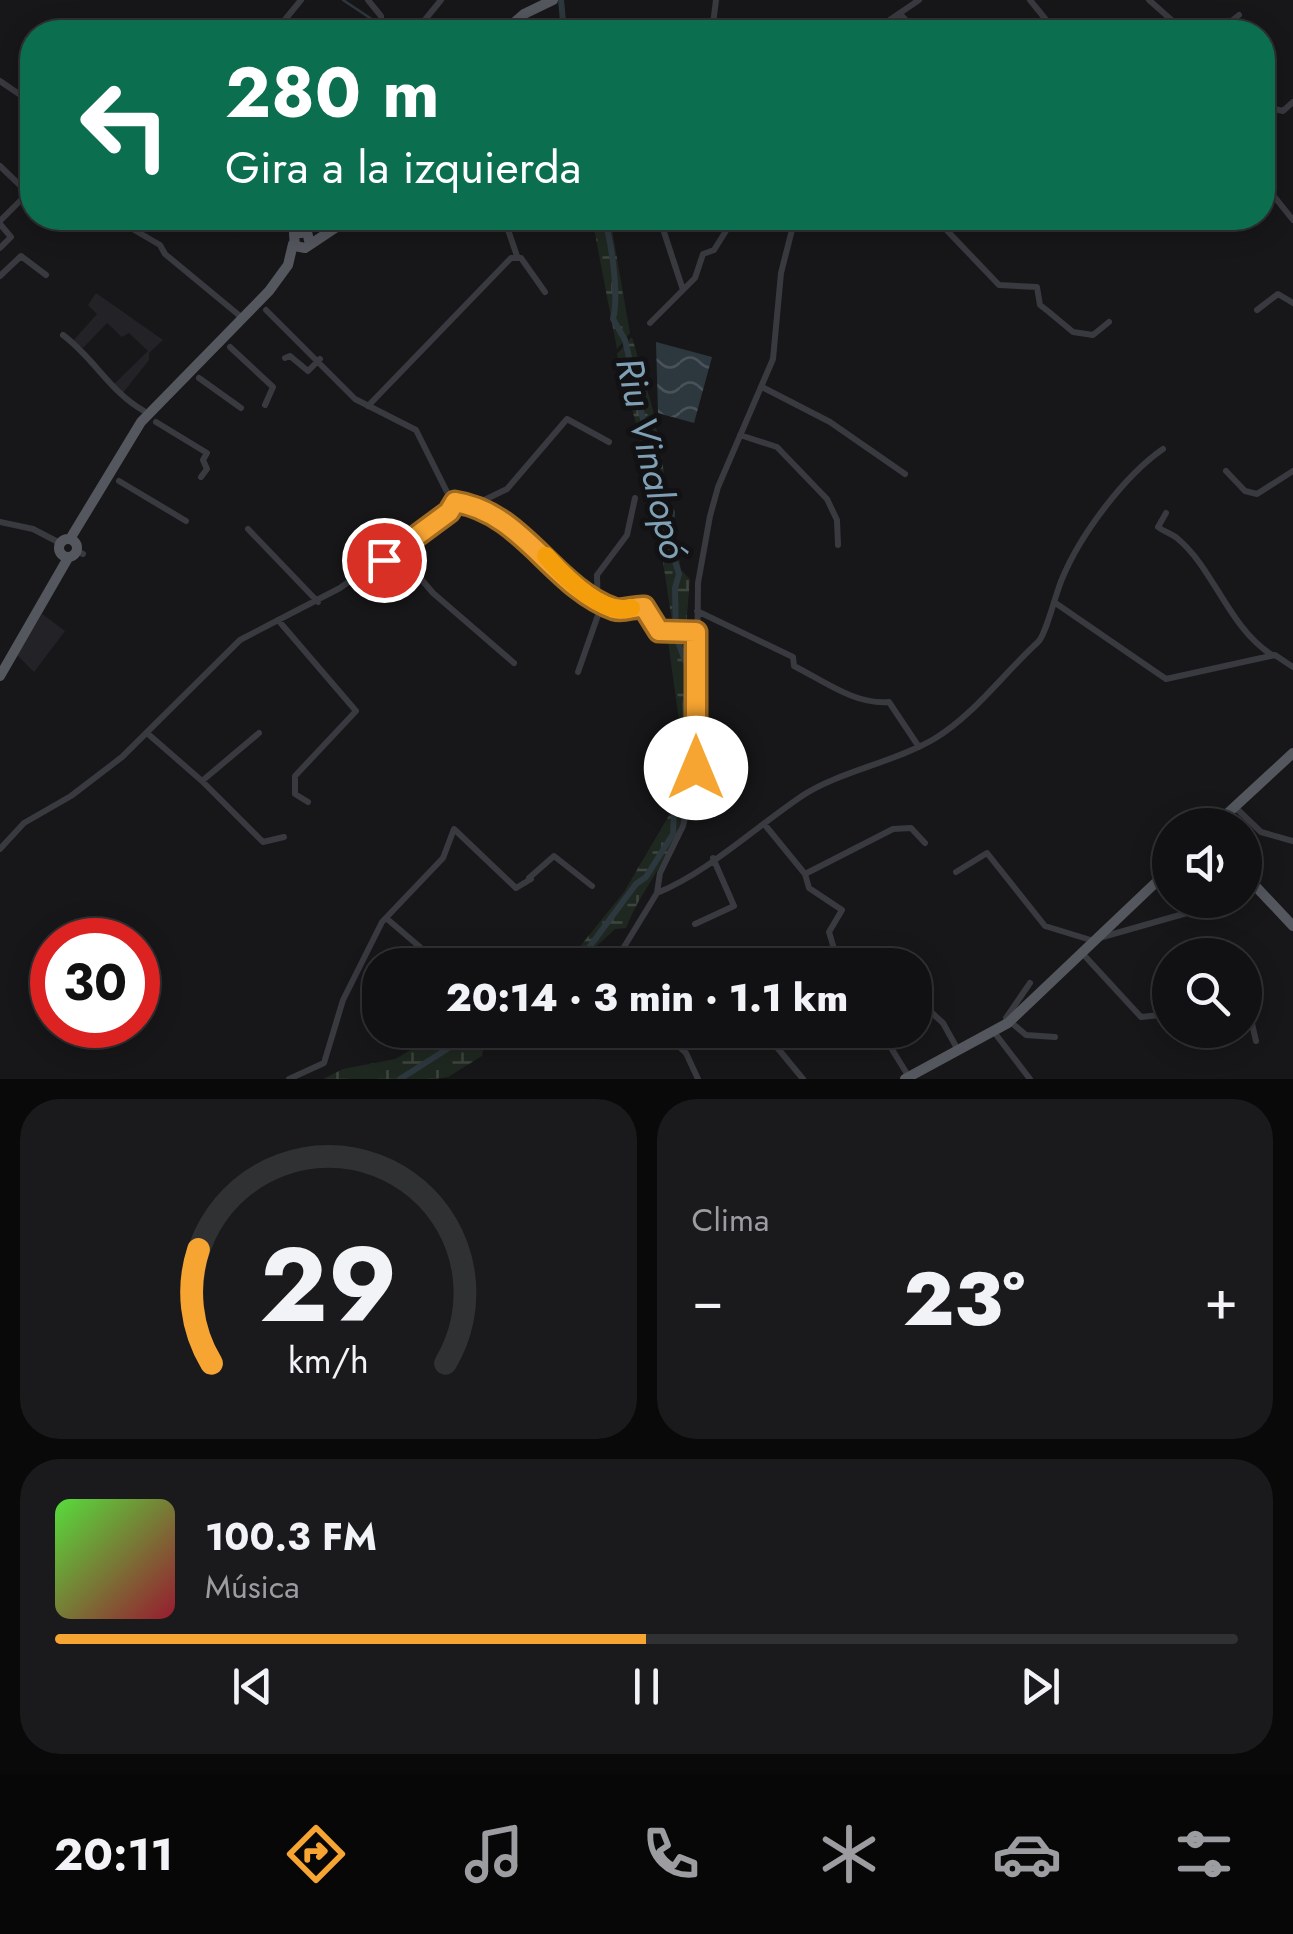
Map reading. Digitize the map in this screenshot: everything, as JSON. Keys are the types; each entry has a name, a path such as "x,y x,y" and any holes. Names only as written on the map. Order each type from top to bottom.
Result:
{"main road":[{"path":"519,20 548,1"},
{"path":"0,676 138,432 257,312 303,243 326,230"},
{"path":"0,666 71,549"},
{"path":"1236,808 1291,760"},
{"path":"907,1078 1010,1021 1152,886"},
{"path":"1262,893 1293,926"}],"street":[{"path":"285,20 301,0"},
{"path":"425,20 441,0"},
{"path":"891,20 918,0"},
{"path":"1030,0 1046,20"},
{"path":"1149,0 1172,20"},
{"path":"900,14 906,20"},
{"path":"1232,20 1239,14"},
{"path":"0,166 20,186"},
{"path":"1275,199 1293,220"},
{"path":"0,248 11,237 0,223 20,202"},
{"path":"134,230 160,245 164,254 240,316"},
{"path":"508,230 517,256 545,292"},
{"path":"650,324 701,268 703,254 714,250 726,230"},
{"path":"623,948 658,892 660,873 683,826 696,768 697,611 710,516 740,435 764,388 778,340 781,273 791,230"},
{"path":"947,230 1000,285 1028,283 1040,290 1040,304 1073,332 1092,334 1108,322"},
{"path":"664,232 683,290"},
{"path":"0,276 21,256 46,274"},
{"path":"367,406 517,256"},
{"path":"1257,310 1278,294 1293,303"},
{"path":"266,310 355,399 416,430 455,502 474,506 536,546 567,578 618,610 644,607 656,629 696,632"},
{"path":"63,335 87,352 110,386 144,410"},
{"path":"230,347 273,387 265,405"},
{"path":"285,358 290,356 308,372 320,360"},
{"path":"200,378 241,408"},
{"path":"764,388 830,422 905,474"},
{"path":"474,506 507,489 567,419 609,442"},
{"path":"156,422 206,452 203,460 207,470 202,478"},
{"path":"740,435 777,446 827,499 831,515 837,520 838,545"},
{"path":"658,892 765,826 804,794 920,747 942,734 1004,681 1020,657 1041,640 1067,568 1111,499 1163,449"},
{"path":"1226,471 1245,491 1256,494 1293,470"},
{"path":"119,481 186,521"},
{"path":"578,672 598,615 597,575 627,535 636,498"},
{"path":"0,849 24,823 94,780 240,640 318,602 397,550 449,512 455,502"},
{"path":"1166,513 1161,531 1183,544 1249,638 1273,656"},
{"path":"0,522 33,529 71,549"},
{"path":"248,529 318,602"},
{"path":"397,550 426,585 514,662"},
{"path":"1054,602 1166,679 1282,655 1293,666"},
{"path":"697,611 792,657 794,666 843,692 870,704 889,702 920,747"},
{"path":"278,620 356,711 295,776 295,794 308,802"},
{"path":"146,733 202,781 263,842 284,837"},
{"path":"202,781 260,734"},
{"path":"765,826 805,874 810,888 842,910 829,932 834,948"},
{"path":"805,874 893,829 911,828 925,843"},
{"path":"289,1079 324,1062 343,1000 386,918 443,858 454,829 516,888 554,856 592,886"},
{"path":"1262,832 1293,841"},
{"path":"956,872 987,853 1046,926 1096,940 1171,918"},
{"path":"695,924 734,906 713,858"},
{"path":"386,918 421,948"},
{"path":"1082,953 1141,1018 1152,1016"},
{"path":"1030,983 1006,1018 1026,1035 1055,1038"},
{"path":"932,1012 959,1051"},
{"path":"994,1032 1030,1079"},
{"path":"680,1048 698,1079"},
{"path":"777,1048 803,1079"},
{"path":"890,1048 907,1078"}],"shaded area":[{"path":"96,293 163,340 149,353 149,360 122,394 112,386 148,351 129,333 122,337 107,323 83,348 73,341 97,314 88,305"},
{"path":"42,614 65,631 34,672 17,655"}],"green space":[{"path":"594,230 612,230 630,333 617,349"},
{"path":"632,337 653,410 681,570 690,579 686,627 673,628 659,535 648,530 640,438 617,354"},
{"path":"667,634 693,634 696,735 684,810 677,833 626,928 615,929 595,948 579,948 624,892 668,817 679,777 686,771"},
{"path":"414,1048 487,1048 482,1056 448,1077 323,1079 343,1069 395,1059"}],"water":[{"path":"656,342 712,357 694,423 658,413"}],"waterway":[{"path":"343,0 373,20"},
{"name":"Riu Vinalopó","path":"561,0 563,20"},
{"name":"Riu Vinalopó","path":"589,948 636,884 646,877 673,834 674,811 688,777 685,704 691,676 676,637 675,588 679,574 670,545 672,512 662,503 625,340 613,319 614,269 607,230"},
{"name":"Riu Vinalopó","path":"400,1079 449,1048"}],"slow traffic":[{"path":"546,556 567,578 605,604 618,610 631,608"}],"route":[{"path":"384,560 449,512 455,502 469,504 536,546 567,578 605,604 618,610 644,607 659,631 696,632 696,768"}]}
